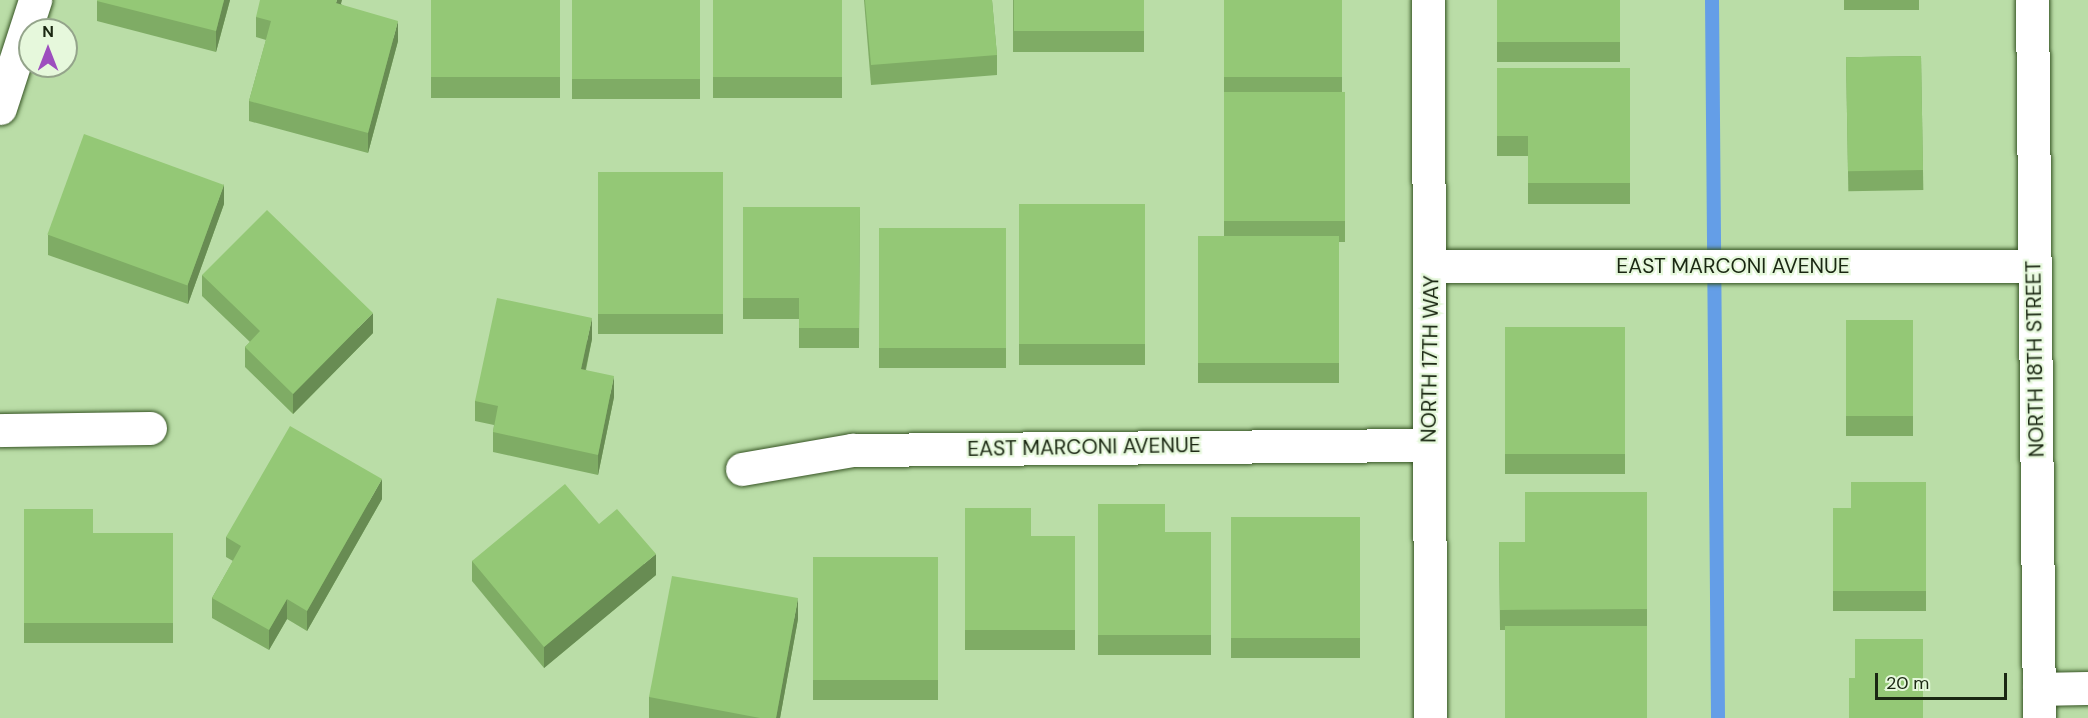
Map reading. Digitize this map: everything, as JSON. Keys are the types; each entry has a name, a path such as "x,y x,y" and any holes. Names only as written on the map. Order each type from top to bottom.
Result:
{"street":[{"path":"0,108 35,0"},
{"name":"NORTH 17TH WAY","path":"1428,0 1432,266 1428,445 1430,718"},
{"name":"NORTH 18TH STREET","path":"2032,0 2039,703"},
{"name":"EAST MARCONI AVENUE","path":"1432,266 2034,266"},
{"path":"0,430 150,428"},
{"name":"EAST MARCONI AVENUE","path":"742,469 852,450 1428,445"},
{"path":"2039,703 2088,688"}],"building":[{"path":"97,0 224,0 216,31"},
{"path":"260,0 337,0 336,3 398,21 368,133 249,101 271,21 256,17"},
{"path":"431,0 560,0 560,77 431,77"},
{"path":"572,0 700,0 700,79 572,79"},
{"path":"713,0 842,0 842,77 713,77"},
{"path":"865,0 992,0 997,55 871,65"},
{"path":"1014,0 1144,0 1144,31 1014,31"},
{"path":"1224,0 1342,0 1342,77 1224,77"},
{"path":"1497,0 1620,0 1620,42 1497,42"},
{"path":"1921,56 1923,170 1848,171 1846,57"},
{"path":"1497,68 1630,68 1630,183 1528,183 1528,136 1497,136"},
{"path":"1224,92 1345,92 1345,221 1224,221"},
{"path":"84,134 224,185 187,286 47,235"},
{"path":"598,172 723,172 723,314 598,314"},
{"path":"1019,204 1145,204 1145,344 1019,344"},
{"path":"743,207 860,207 859,328 799,328 799,298 743,298"},
{"path":"267,210 373,313 293,394 245,347 260,331 202,275"},
{"path":"879,228 1006,228 1006,348 879,348"},
{"path":"1198,236 1339,236 1339,363 1198,363"},
{"path":"497,298 592,318 581,369 614,376 598,455 493,432 498,406 475,401"},
{"path":"1846,320 1913,320 1913,416 1846,416"},
{"path":"1505,327 1625,327 1625,454 1505,454"},
{"path":"290,426 382,479 307,611 287,599 269,630 212,598 241,546 226,537"},
{"path":"1851,482 1926,482 1926,591 1833,591 1833,508 1851,508"},
{"path":"565,484 599,524 617,509 656,554 544,647 472,561"},
{"path":"1525,492 1647,492 1647,609 1500,610 1499,542 1525,542"},
{"path":"1098,504 1165,504 1165,532 1211,532 1211,635 1098,635"},
{"path":"965,508 1031,508 1031,536 1075,536 1075,630 965,630"},
{"path":"24,509 93,509 93,533 173,533 173,623 24,623"},
{"path":"1231,517 1360,517 1360,638 1231,638"},
{"path":"813,557 938,557 938,680 813,680"},
{"path":"672,576 798,598 776,718 760,718 649,697"},
{"path":"1505,626 1647,626 1647,718 1505,718"},
{"path":"1855,639 1923,639 1923,718 1849,718 1849,678 1855,678"}],"waterway":[{"path":"1712,0 1718,718"}]}
